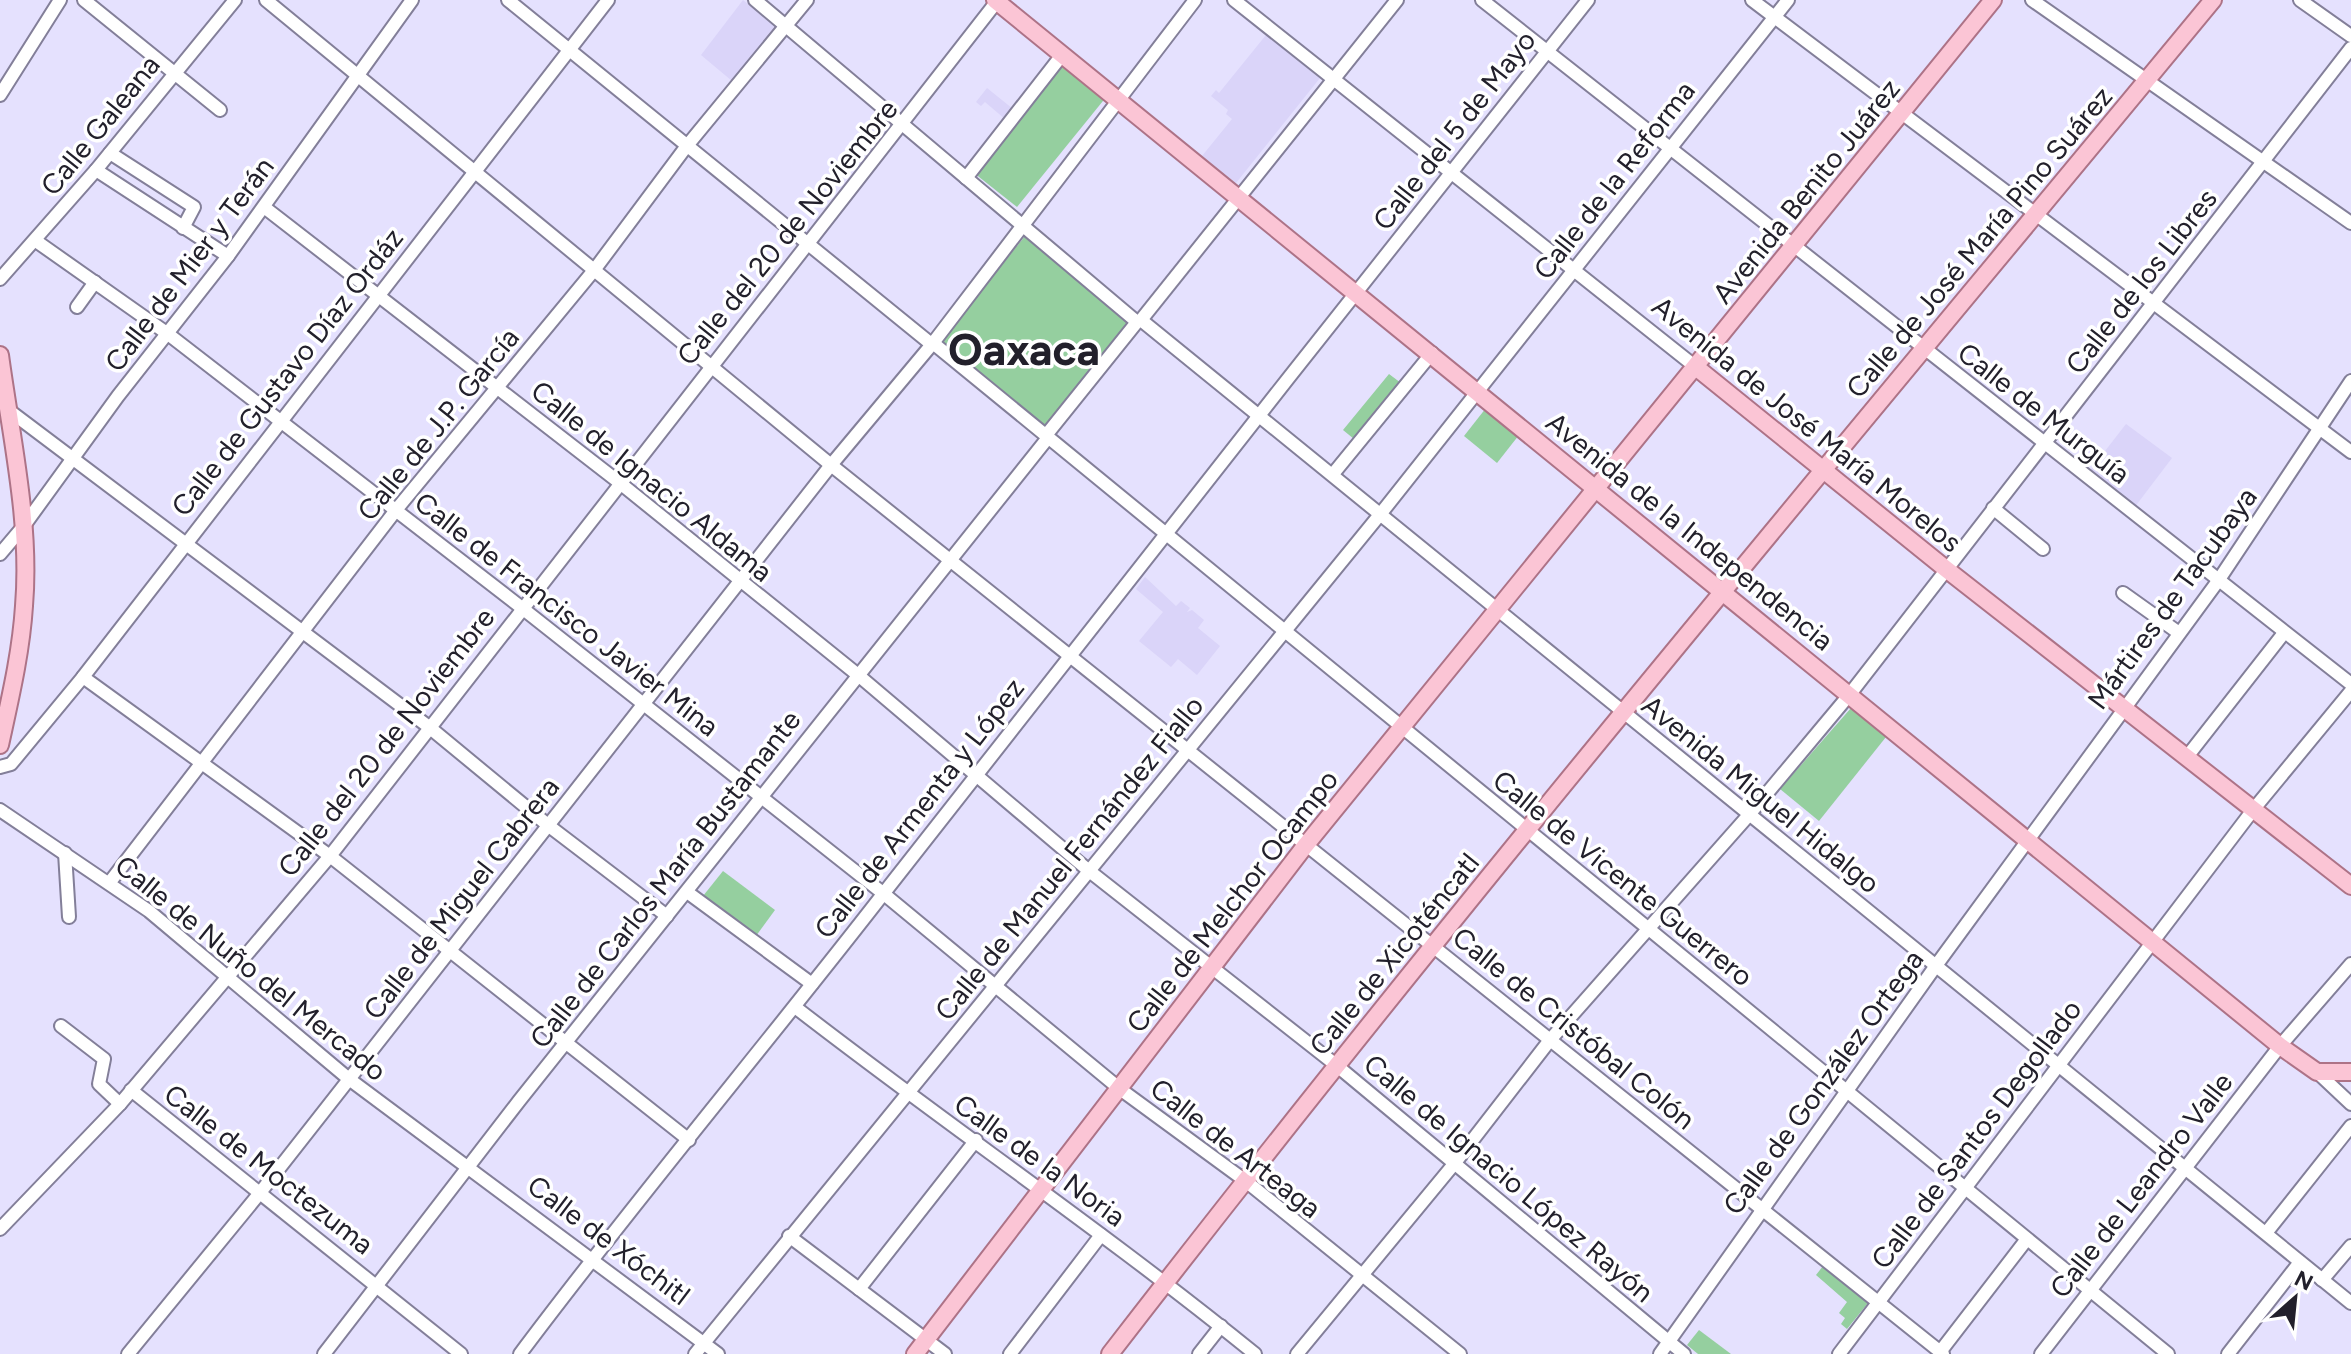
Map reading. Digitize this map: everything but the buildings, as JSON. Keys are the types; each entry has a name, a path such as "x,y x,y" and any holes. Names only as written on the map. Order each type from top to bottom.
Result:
{"main road":[{"name":"Avenida Benito Juárez","path":"1596,487 1697,368 1993,0"},
{"name":"Calle de José María Pino Suárez","path":"1723,591 2213,0"},
{"name":"Avenida de la Independencia","path":"997,1 1850,694 2152,944 2317,1072"},
{"path":"0,355 4,404 23,527 24,606 0,745"},
{"name":"Avenida de José María Morelos","path":"1697,368 1946,569 2351,886"},
{"name":"Calle de Melchor Ocampo","path":"920,1347 1305,846 1500,610 1596,487"},
{"name":"Calle de Xicoténcatl","path":"1110,1354 1336,1065 1723,591"},
{"path":"2317,1072 2351,1072"}],"street":[{"path":"0,95 60,0"},
{"path":"84,0 220,110"},
{"name":"Calle Galeana","path":"0,279 96,170 235,0"},
{"name":"Calle de Cristóbal Colón","path":"266,0 359,73 831,465 1941,1353"},
{"name":"Calle de Mier y Terán","path":"0,554 228,256 412,0"},
{"name":"Calle de Vicente Guerrero","path":"508,0 1047,436 1164,535 2168,1354"},
{"name":"Calle de Gustavo Díaz Ordáz","path":"0,767 11,764 83,677 474,168 608,0"},
{"path":"755,0 1023,226"},
{"name":"Calle de J.P. García","path":"110,882 304,634 396,510 595,269 686,147 807,0"},
{"name":"Calle de Miguel Cabrera","path":"128,1354 259,1194 831,465 932,343 1195,0"},
{"name":"Avenida de José María Morelos","path":"1234,0 1697,368"},
{"name":"Calle de Carlos María Bustamante","path":"324,1354 761,796 1397,0"},
{"name":"Calle de Murguía","path":"1482,0 2351,684"},
{"name":"Calle del 5 de Mayo","path":"1356,291 1588,0"},
{"path":"1752,0 2351,452"},
{"name":"Calle de la Reforma","path":"1479,392 1788,0"},
{"path":"2032,0 2351,223"},
{"path":"2300,0 2351,36"},
{"name":"Calle del 20 de Noviembre","path":"0,1229 120,1104 330,856 806,244 904,125 997,1"},
{"name":"Calle de los Libres","path":"1297,1354 1454,1164 1550,1040 1748,816 1850,694 2351,48"},
{"path":"966,178 1062,55"},
{"path":"110,153 194,207 183,228"},
{"path":"96,170 228,256"},
{"name":"Calle de Ignacio Aldama","path":"264,207 620,483 858,675"},
{"name":"Avenida Miguel Hidalgo","path":"1023,226 1382,512 1748,816 2351,1303"},
{"name":"Calle de Francisco Javier Mina","path":"36,241 168,334 761,796"},
{"path":"77,307 95,282"},
{"name":"Calle de Armenta y López","path":"520,1354 1356,291"},
{"path":"1333,474 1432,354"},
{"name":"Mártires de Tacubaya","path":"2028,840 2218,581 2351,381"},
{"name":"Calle de Manuel Fernández Fiallo","path":"695,1354 1479,392"},
{"path":"4,404 429,727 549,826 667,916"},
{"path":"1993,508 2043,549"},
{"path":"2123,593 2179,633"},
{"path":"2186,758 2284,633"},
{"name":"Calle de Ignacio López Rayón","path":"858,675 1088,870 1336,1065 1684,1354"},
{"path":"83,677 330,856 689,1140"},
{"name":"Calle de Santos Degollado","path":"1839,1354 2253,810 2351,691"},
{"name":"Calle de Arteaga","path":"761,796 1120,1089 1247,1182 1460,1354"},
{"name":"Calle de Nuño del Mercado","path":"0,810 110,882 228,975 349,1079 469,1167"},
{"name":"Calle de González Ortega","path":"1660,1354 2028,840"},
{"path":"65,853 69,917"},
{"path":"687,892 812,984"},
{"name":"Calle de Leandro Valle","path":"2041,1354 2280,1046 2351,964"},
{"name":"Calle de la Noria","path":"795,1007 908,1094 1043,1190 1255,1354"},
{"path":"61,1026 104,1059 99,1084 120,1104"},
{"name":"Avenida de la Independencia","path":"2317,1072 2351,1104"},
{"name":"Calle de Moctezuma","path":"131,1090 461,1354"},
{"path":"2266,1233 2351,1126"},
{"path":"859,1289 976,1140"},
{"name":"Calle de Xóchitl","path":"469,1167 591,1260 705,1341 718,1354"},
{"path":"1010,1354 1101,1235"},
{"path":"789,1236 859,1289 920,1347 945,1354"},
{"path":"1941,1353 2027,1239"},
{"path":"2322,1280 2351,1246"},
{"path":"2228,1354 2300,1262"},
{"path":"1199,1354 1221,1326"}],"shaded area":[{"path":"743,0 776,27 732,81 701,55"},
{"path":"1266,35 1320,78 1236,183 1202,156 1232,119 1226,114 1228,110 1211,96 1216,90 1219,93"},
{"path":"987,88 1013,109 1005,119 985,102 981,106 976,102"},
{"path":"2126,424 2172,458 2134,508 2088,473"},
{"path":"1145,577 1176,606 1181,601 1190,608 1187,612 1192,610 1204,620 1198,628 1220,646 1197,675 1178,659 1171,667 1139,641 1163,612 1136,589"}],"green space":[{"path":"1064,61 1107,96 1017,207 974,173"},
{"path":"1025,236 1133,322 1047,429 939,343"},
{"path":"1389,374 1401,383 1340,471 1332,464 1354,439 1343,430"},
{"path":"1486,408 1519,435 1497,463 1464,436"},
{"path":"1851,708 1886,737 1819,821 1780,789"},
{"path":"723,871 775,910 756,936 703,896"},
{"path":"1823,1266 1868,1303 1847,1329 1841,1324 1845,1318 1839,1313 1847,1302 1816,1275"},
{"path":"1699,1330 1731,1354 1698,1354 1687,1345"}],"district":[{"name":"Oaxaca","path":"1024,350"}]}
